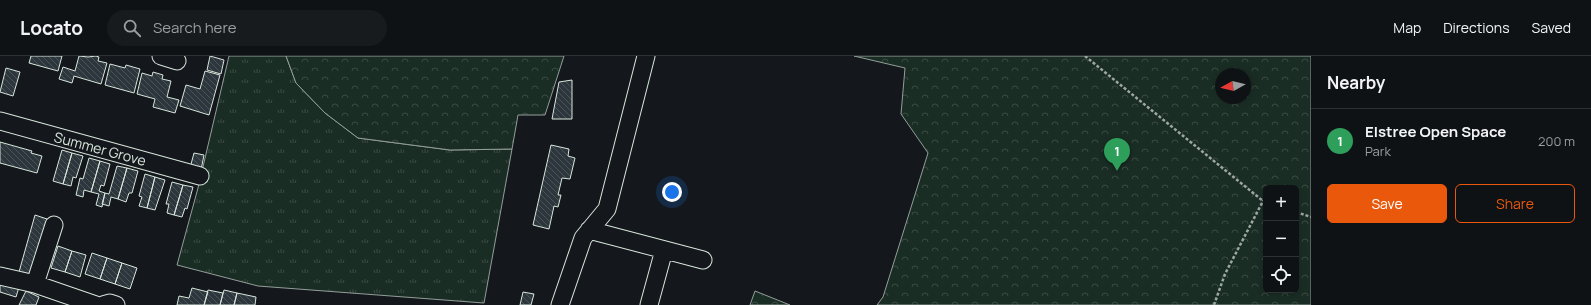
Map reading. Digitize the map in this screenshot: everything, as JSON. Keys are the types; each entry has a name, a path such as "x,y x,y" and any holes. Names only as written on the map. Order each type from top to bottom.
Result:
{"street":[{"path":"560,305 583,238 607,209 646,56"},
{"name":"Summer Grove","path":"0,121 200,176"},
{"path":"35,284 54,224"},
{"path":"589,230 703,260"},
{"path":"649,305 664,250"},
{"path":"0,276 35,284 106,305"}],"path":[{"path":"1085,56 1263,200"},
{"path":"1214,305 1225,274 1263,206"},
{"path":"1299,213 1311,217"}],"green space":[{"path":"229,56 286,56 296,83 325,113 358,138 450,150 512,149 484,303 258,286 177,265 198,188"},
{"path":"286,56 564,56 545,115 518,115 512,149 450,150 358,138 325,113 296,83"},
{"path":"854,56 1311,56 1311,305 877,305 883,297 928,153 901,114 905,68"},
{"path":"755,291 790,305 750,305"}],"building":[{"path":"31,56 62,56 58,71 29,63"},
{"path":"79,56 96,56 99,57 98,61 107,63 101,84 74,76 72,83 59,79 63,67 75,71"},
{"path":"210,56 224,60 221,74 207,70"},
{"path":"110,64 125,68 126,65 140,69 134,93 105,85"},
{"path":"6,68 20,72 13,96 0,92"},
{"path":"205,71 220,75 209,115 180,106 186,85 200,89"},
{"path":"153,72 163,75 162,79 171,81 167,97 179,100 175,113 153,107 155,99 137,94 142,73 152,76"},
{"path":"572,80 572,119 552,119 559,82"},
{"path":"0,142 32,151 31,153 42,156 37,173 0,163"},
{"path":"551,145 569,149 568,156 575,158 570,179 562,178 558,195 561,195 558,207 554,206 549,229 533,225"},
{"path":"62,150 72,153 63,184 53,181"},
{"path":"72,153 83,156 76,178 73,177 71,186 63,184"},
{"path":"194,153 204,155 201,170 190,168"},
{"path":"89,158 100,161 91,192 84,190 83,197 76,195 80,178 83,179"},
{"path":"100,161 110,164 104,186 101,185 99,191 105,193 102,207 96,205 99,194 91,192"},
{"path":"117,166 127,168 118,199 111,197 109,206 102,204 105,193 109,194"},
{"path":"127,168 138,171 132,193 129,193 126,202 118,199"},
{"path":"145,174 155,177 147,208 139,206 142,197 139,196"},
{"path":"155,177 165,180 155,210 147,208"},
{"path":"172,182 183,185 174,215 167,213 169,204 166,204"},
{"path":"183,185 193,187 187,209 185,208 182,217 174,215"},
{"path":"35,215 47,219 31,275 19,272"},
{"path":"58,246 72,251 65,272 51,268"},
{"path":"72,251 86,255 80,277 65,272"},
{"path":"92,253 107,258 100,279 85,274"},
{"path":"107,258 122,263 115,284 100,279"},
{"path":"122,263 137,268 130,289 115,284"},
{"path":"0,281 19,287 16,297 0,292"},
{"path":"192,288 208,292 204,305 177,305 179,296 189,298"},
{"path":"208,290 223,293 220,305 204,305"},
{"path":"224,290 237,293 234,305 220,305"},
{"path":"26,291 39,297 36,305 19,305"},
{"path":"523,292 534,294 531,305 520,305"},
{"path":"237,293 256,297 255,305 234,305"}],"place":[{"name":"Elstree Open Space","path":"1117,171"}]}
